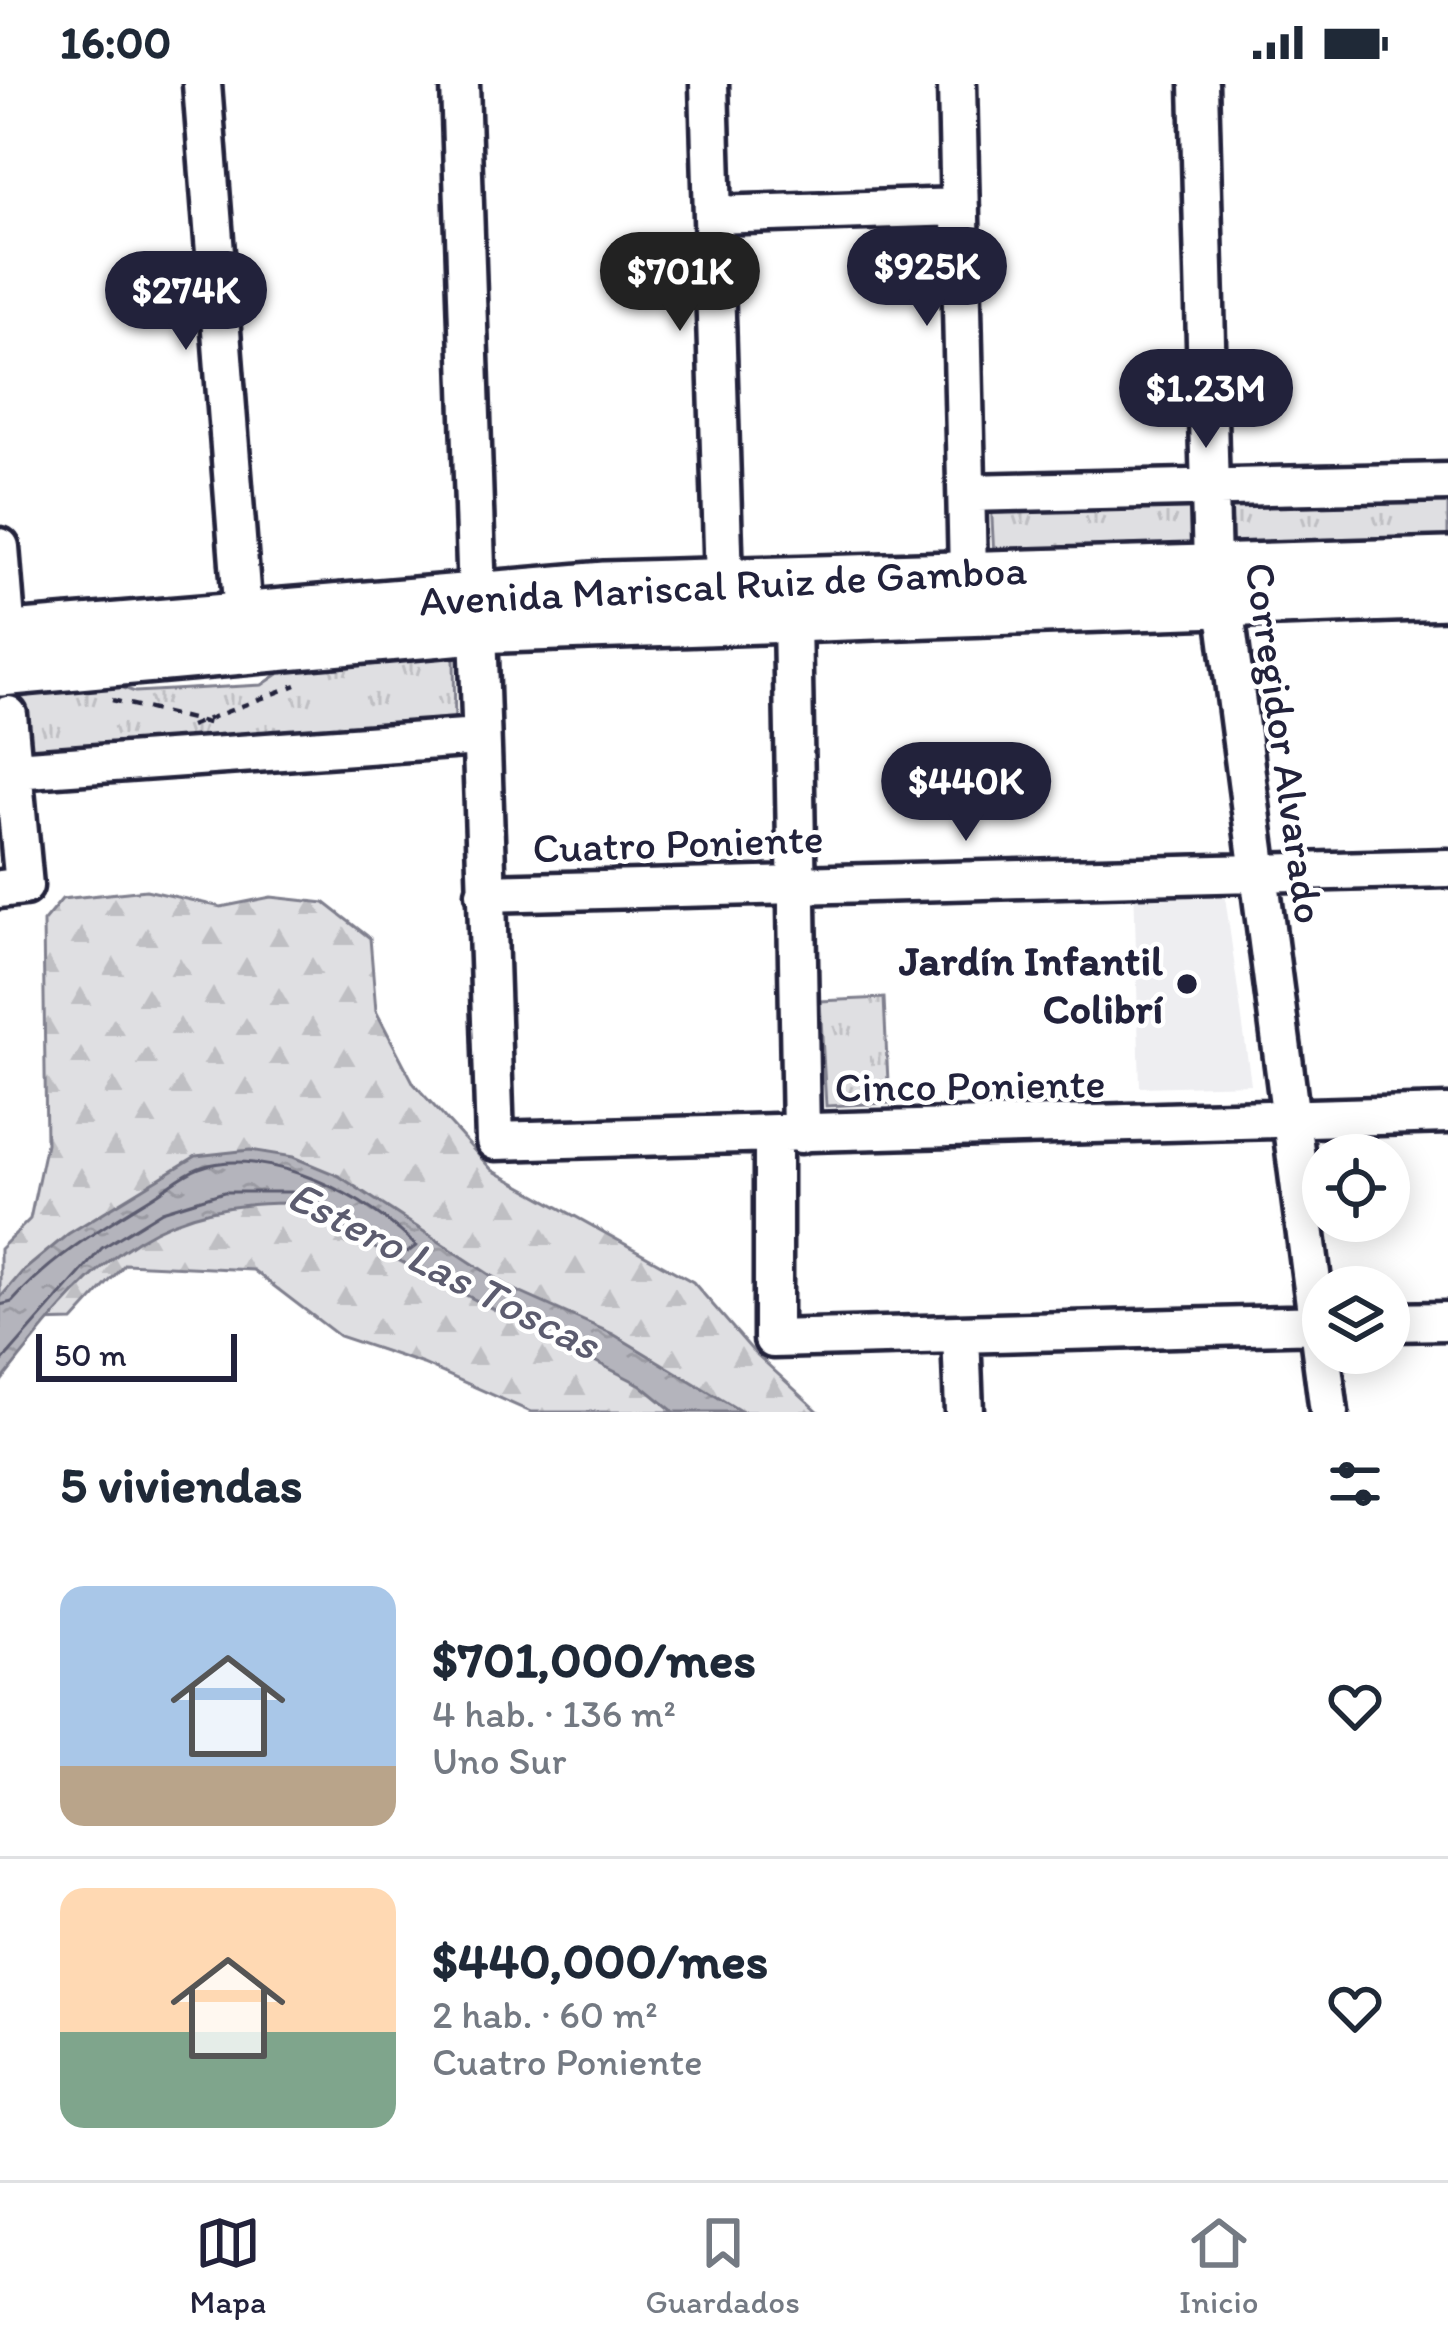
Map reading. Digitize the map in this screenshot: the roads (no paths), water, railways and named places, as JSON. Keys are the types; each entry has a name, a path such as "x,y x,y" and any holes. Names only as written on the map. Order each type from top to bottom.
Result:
{"main road":[{"name":"Avenida Mariscal Ruiz de Gamboa","path":"4,665 243,616 475,611 792,618 1448,562"},
{"name":"Avenida Mariscal Ruiz de Gamboa","path":"4,665 724,582 968,573 1448,596"}],"street":[{"path":"202,84 243,616"},
{"path":"460,84 485,893"},
{"path":"709,84 724,582"},
{"path":"957,84 968,573"},
{"name":"Corregidor Alvarado","path":"1198,84 1209,488 1217,584 1312,1266"},
{"path":"713,215 960,207"},
{"name":"Avenida Mariscal Ruiz de Gamboa","path":"967,493 1448,482"},
{"path":"0,547 14,770 12,887"},
{"path":"792,618 796,885 787,1134 773,1339 1302,1325"},
{"path":"14,770 479,737"},
{"name":"Cuatro Poniente","path":"485,893 1448,868"},
{"name":"Cinco Poniente","path":"485,893 495,1141 1448,1114"},
{"path":"1410,1322 1448,1321"},
{"path":"962,1334 964,1412"},
{"name":"Corregidor Alvarado","path":"1325,1374 1329,1412"}],"water":[{"name":"Estero Las Toscas","path":"250,1150 293,1157 339,1176 510,1288 613,1334 742,1412 674,1412 641,1385 287,1203 236,1206 192,1216 120,1252 60,1309 0,1383 0,1298 22,1272 68,1234 196,1156"}],"place":[{"name":"Jardín Infantil Colibrí","path":"1187,984"}]}
